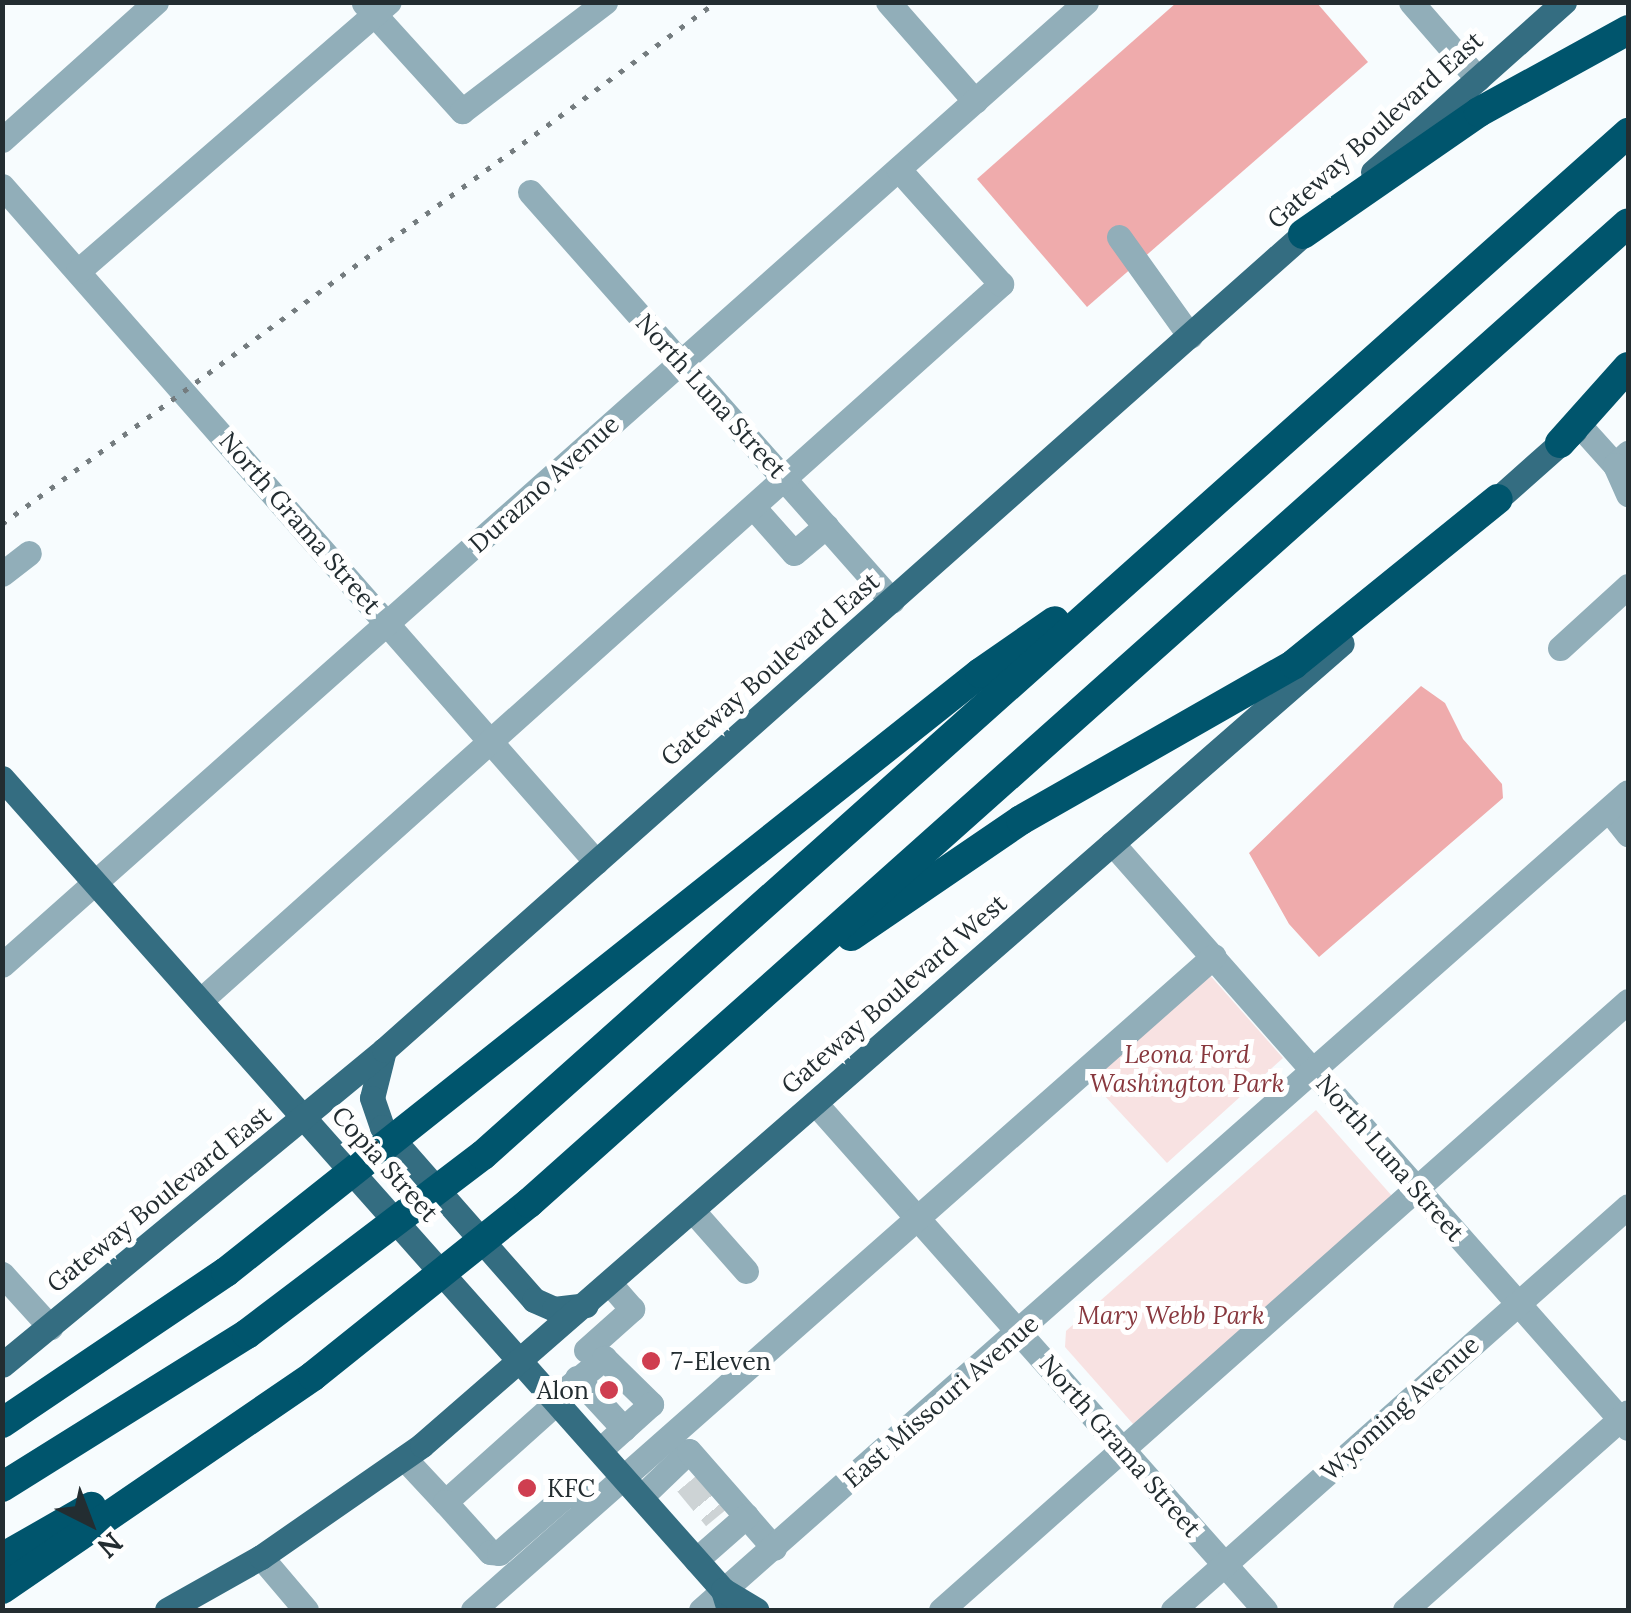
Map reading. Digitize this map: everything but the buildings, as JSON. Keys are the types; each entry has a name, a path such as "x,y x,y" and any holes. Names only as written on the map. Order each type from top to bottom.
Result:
{"highway":[{"path":"1304,234 1480,112 1628,30"},
{"path":"2,1487 340,1269 483,1155 798,880 1110,590 1628,133"},
{"path":"2,1589 382,1323 529,1203 1628,223"},
{"path":"1570,435 1628,367"},
{"path":"712,1039 1021,820 1303,658 1498,499"},
{"path":"2,1423 103,1358 293,1218 980,673 1110,590"},
{"path":"2,1558 221,1436"}],"main road":[{"name":"Gateway Boulevard East","path":"2,1365 384,1050 1564,2"},
{"name":"Gateway Boulevard West","path":"168,1610 261,1557 404,1458 588,1305 1628,383"},
{"name":"Copia Street","path":"2,778 623,1476 726,1600 756,1610"},
{"path":"384,1050 372,1098 382,1127 534,1300 554,1309 588,1305"}],"street":[{"path":"2,140 156,2"},
{"path":"78,271 376,7 462,110 605,2"},
{"path":"888,2 975,101"},
{"name":"Durazno Avenue","path":"2,964 1086,2"},
{"path":"1411,2 1478,78"},
{"path":"201,1000 1002,284 898,169"},
{"name":"North Grama Street","path":"2,186 596,862"},
{"name":"North Luna Street","path":"530,192 892,600"},
{"path":"1118,237 1190,336"},
{"path":"1570,435 1622,459 1628,494"},
{"path":"754,508 794,554 826,526"},
{"path":"2,574 29,553"},
{"path":"1560,648 1628,586"},
{"name":"East Missouri Avenue","path":"701,1610 726,1600 774,1548 1628,792"},
{"path":"1608,810 1628,834"},
{"name":"North Luna Street","path":"1112,843 1518,1304 1626,1420"},
{"path":"473,1610 1214,956"},
{"path":"941,1610 1628,1002"},
{"name":"North Grama Street","path":"815,1103 1265,1610"},
{"name":"Wyoming Avenue","path":"1172,1610 1628,1206"},
{"path":"694,1211 746,1270"},
{"path":"2,1274 50,1327"},
{"path":"445,1502 556,1400 632,1309 611,1285"},
{"path":"563,1326 624,1429"},
{"path":"586,1363 608,1358 650,1404 600,1450"},
{"path":"1405,1610 1626,1420"},
{"path":"641,1497 680,1475 689,1451 730,1522 774,1548"},
{"path":"404,1458 490,1552 499,1553 567,1494 596,1500"},
{"path":"696,1560 730,1522"},
{"path":"261,1557 291,1605"}],"green space":[{"name":"Leona Ford Washington Park","path":"1208,973 1283,1058 1167,1163 1090,1080"},
{"name":"Mary Webb Park","path":"1316,1110 1392,1196 1134,1425 1065,1347 1066,1331"}],"shaded area":[{"path":"1176,3 1317,3 1368,62 1087,307 977,179"},
{"path":"1421,686 1445,703 1463,739 1502,784 1503,798 1319,957 1289,924 1249,853"}],"tunnel":[{"path":"687,1483 716,1518"}],"railway":[{"path":"2,524 716,2"}],"place":[{"name":"7-Eleven","path":"651,1361"},
{"name":"Alon","path":"609,1390"},
{"name":"KFC","path":"527,1488"}]}
